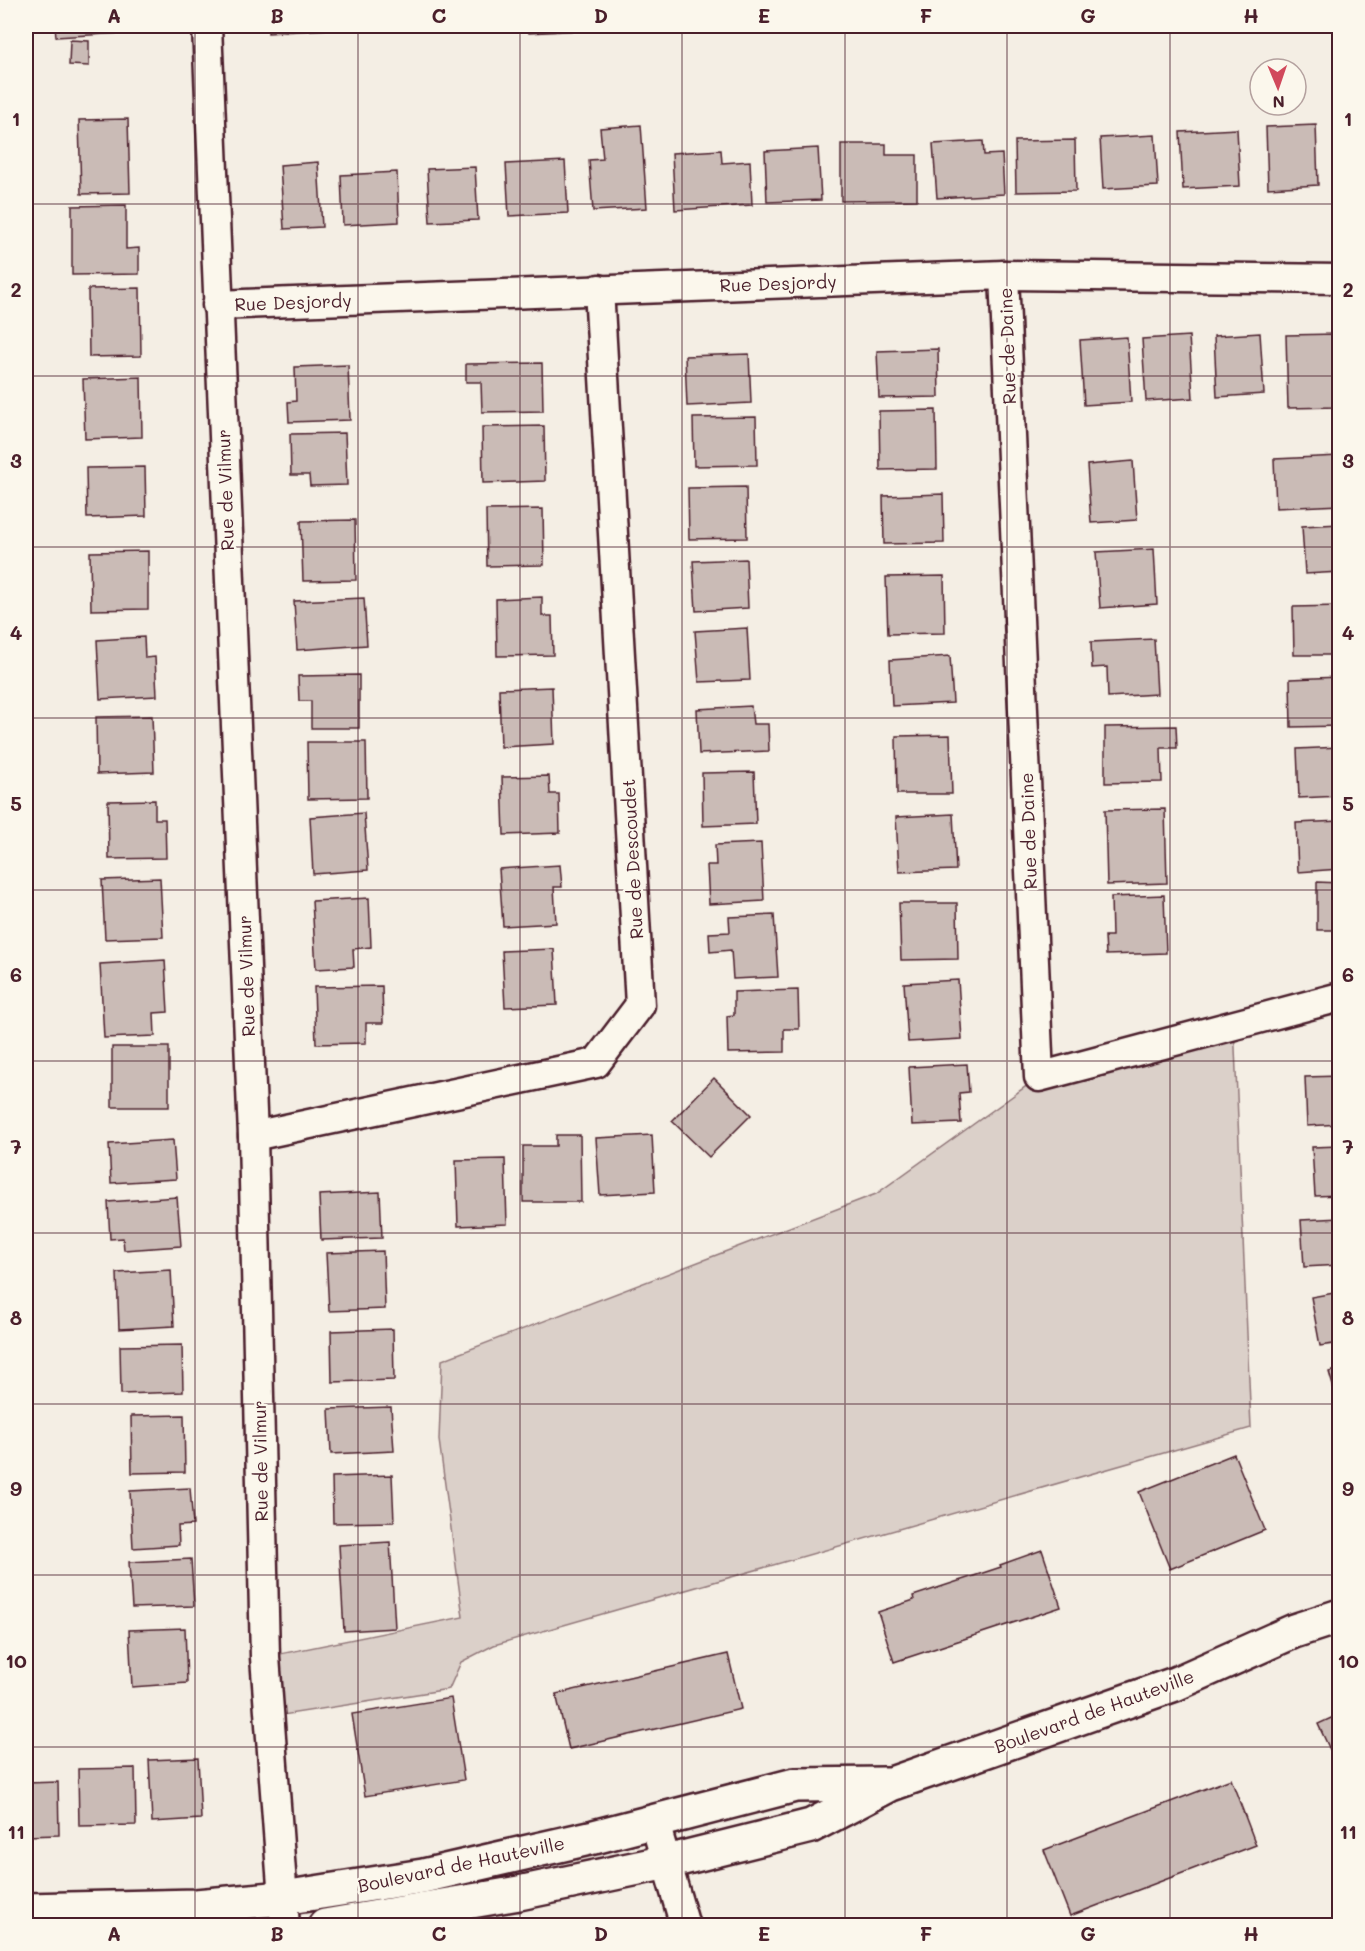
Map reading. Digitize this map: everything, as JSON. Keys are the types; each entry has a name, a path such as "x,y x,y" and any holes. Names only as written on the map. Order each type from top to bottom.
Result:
{"street":[{"name":"Rue de Vilmur","path":"207,26 253,1136 265,1657 284,1912"},
{"name":"Rue Desjordy","path":"217,305 1004,274 1340,279"},
{"name":"Rue de Daine","path":"1004,274 1039,1077 1340,997"},
{"name":"Rue de Descoudet","path":"253,1136 596,1063 640,1005 599,289"},
{"name":"Boulevard de Hauteville","path":"1294,1631 1340,1597"},
{"name":"Boulevard de Hauteville","path":"325,1926 519,1893 667,1862 811,1826 891,1784 1175,1684 1294,1631 1340,1616"},
{"name":"Boulevard de Hauteville","path":"26,1910 196,1906 284,1912 423,1876 594,1837 795,1785 891,1784"},
{"path":"654,1820 685,1926"}],"shaded area":[{"path":"1234,1024 1251,1428 494,1645 461,1662 449,1689 270,1717 265,1657 463,1617 439,1440 442,1360 876,1194 1039,1077"}],"building":[{"path":"26,26 31,26 31,37 26,37"},
{"path":"55,26 123,26 123,33 56,37"},
{"path":"268,26 330,26 330,29 268,33"},
{"path":"344,26 425,26 425,29 344,30"},
{"path":"437,26 499,26 437,27"},
{"path":"528,26 601,26 602,29 529,33"},
{"path":"70,40 89,41 89,66 69,65"},
{"path":"128,119 130,193 81,194 79,120"},
{"path":"641,125 647,208 593,211 589,160 603,159 600,128"},
{"path":"1316,125 1318,185 1268,188 1266,127"},
{"path":"1237,129 1240,186 1183,189 1180,132"},
{"path":"1155,135 1158,186 1103,189 1100,138"},
{"path":"1075,140 1076,191 1016,192 1015,141"},
{"path":"983,141 984,155 1002,154 1004,194 937,198 933,144"},
{"path":"841,144 886,144 886,155 917,155 917,200 841,201"},
{"path":"818,148 821,200 767,202 765,151"},
{"path":"721,150 722,163 750,161 752,205 675,210 672,153"},
{"path":"565,161 568,213 509,216 506,164"},
{"path":"318,162 322,227 284,229 280,165"},
{"path":"475,167 478,220 430,222 427,169"},
{"path":"397,172 399,222 343,225 341,175"},
{"path":"126,205 126,249 139,248 139,274 72,275 72,206"},
{"path":"140,288 141,356 89,357 88,289"},
{"path":"1260,333 1264,394 1217,397 1214,336"},
{"path":"1336,334 1338,407 1288,408 1286,335"},
{"path":"1189,336 1193,398 1146,401 1142,339"},
{"path":"1127,337 1131,402 1084,405 1080,340"},
{"path":"938,349 939,397 879,398 877,351"},
{"path":"749,354 751,403 687,406 685,356"},
{"path":"542,363 543,411 482,412 481,382 466,382 466,364"},
{"path":"348,365 350,420 289,422 288,402 296,401 295,367"},
{"path":"141,377 142,437 85,439 83,379"},
{"path":"936,410 937,469 880,470 879,411"},
{"path":"756,417 757,465 694,466 693,418"},
{"path":"544,426 545,481 483,483 482,427"},
{"path":"345,433 347,485 310,486 309,475 291,475 290,434"},
{"path":"1340,456 1340,505 1276,508 1274,459"},
{"path":"1133,461 1137,520 1091,523 1087,465"},
{"path":"145,467 146,516 87,518 86,468"},
{"path":"746,487 747,538 689,539 688,488"},
{"path":"943,494 944,543 884,544 883,496"},
{"path":"543,509 544,565 487,566 486,510"},
{"path":"355,520 356,580 303,581 301,521"},
{"path":"1340,524 1340,572 1305,574 1302,526"},
{"path":"1154,549 1157,604 1100,608 1096,552"},
{"path":"148,551 148,609 91,610 90,552"},
{"path":"746,559 748,608 696,611 693,561"},
{"path":"944,576 945,633 888,634 886,577"},
{"path":"542,597 542,616 552,616 553,655 497,656 496,599"},
{"path":"364,598 367,645 297,650 294,601"},
{"path":"1340,606 1340,655 1294,655 1293,607"},
{"path":"747,628 750,680 699,682 695,631"},
{"path":"144,637 145,658 155,657 157,696 100,699 97,640"},
{"path":"1154,639 1157,694 1108,697 1107,667 1092,668 1091,642"},
{"path":"950,656 953,703 892,706 890,660"},
{"path":"359,675 359,728 311,728 311,701 299,701 298,676"},
{"path":"1340,677 1340,726 1291,727 1290,679"},
{"path":"552,687 554,744 501,747 499,689"},
{"path":"751,706 753,724 768,724 769,751 699,754 697,709"},
{"path":"152,716 154,772 97,774 96,717"},
{"path":"1176,726 1177,748 1161,748 1162,782 1105,783 1105,727"},
{"path":"950,735 952,794 897,794 896,736"},
{"path":"307,742 366,742 367,798 308,799"},
{"path":"1340,747 1340,796 1299,798 1297,749"},
{"path":"754,772 756,824 703,826 702,773"},
{"path":"549,776 550,794 559,794 560,833 504,835 502,777"},
{"path":"155,800 155,819 165,819 166,858 109,859 108,801"},
{"path":"1165,809 1167,883 1107,885 1105,810"},
{"path":"364,813 368,870 313,874 310,817"},
{"path":"953,814 956,870 899,872 896,817"},
{"path":"1340,821 1340,869 1298,872 1296,823"},
{"path":"761,843 764,901 709,904 707,865 716,865 715,845"},
{"path":"560,865 562,887 554,887 556,923 503,926 499,869"},
{"path":"160,878 163,937 105,939 102,880"},
{"path":"1317,882 1340,883 1340,930 1317,930"},
{"path":"1164,895 1166,953 1106,955 1105,936 1112,936 1111,897"},
{"path":"369,898 371,947 353,949 354,967 316,969 312,901"},
{"path":"899,903 957,903 958,959 901,960"},
{"path":"774,915 778,977 733,979 731,950 710,952 709,933 730,932 729,917"},
{"path":"554,949 557,1005 505,1007 502,951"},
{"path":"165,960 168,1012 154,1013 155,1036 104,1038 100,964"},
{"path":"958,980 962,1039 908,1042 904,983"},
{"path":"382,986 383,1023 366,1023 366,1043 316,1044 314,987"},
{"path":"798,990 799,1029 784,1029 784,1052 728,1053 727,1016 734,1015 734,992"},
{"path":"112,1047 169,1047 169,1107 112,1107"},
{"path":"967,1064 969,1092 959,1093 961,1123 912,1125 909,1067"},
{"path":"1340,1076 1340,1124 1307,1126 1305,1077"},
{"path":"714,1078 751,1115 709,1157 672,1121"},
{"path":"556,1135 580,1135 581,1202 523,1202 523,1146 556,1146"},
{"path":"652,1135 655,1192 600,1195 596,1138"},
{"path":"173,1140 176,1179 111,1183 109,1144"},
{"path":"1340,1146 1340,1195 1315,1196 1312,1147"},
{"path":"505,1159 507,1224 458,1226 456,1160"},
{"path":"380,1192 382,1238 321,1240 319,1195"},
{"path":"177,1197 181,1246 124,1250 123,1238 110,1239 108,1202"},
{"path":"1340,1218 1340,1265 1304,1267 1301,1220"},
{"path":"383,1251 385,1309 329,1311 326,1253"},
{"path":"171,1270 174,1326 119,1329 117,1273"},
{"path":"1340,1292 1340,1343 1320,1346 1311,1297"},
{"path":"393,1329 394,1380 332,1382 331,1331"},
{"path":"182,1345 183,1392 121,1394 120,1346"},
{"path":"1340,1369 1340,1410 1329,1372"},
{"path":"391,1407 394,1451 331,1454 329,1409"},
{"path":"184,1415 185,1472 132,1473 131,1416"},
{"path":"1234,1454 1265,1530 1170,1569 1139,1492"},
{"path":"392,1475 394,1522 333,1523 332,1477"},
{"path":"190,1488 193,1525 178,1526 179,1545 133,1548 130,1491"},
{"path":"390,1542 395,1628 344,1631 339,1545"},
{"path":"1042,1550 1061,1607 894,1662 878,1612 914,1600 913,1596 1001,1567 1000,1565"},
{"path":"191,1559 194,1606 132,1608 129,1562"},
{"path":"185,1628 187,1683 132,1687 129,1630"},
{"path":"728,1654 741,1709 569,1749 556,1694"},
{"path":"451,1698 464,1780 365,1796 352,1714"},
{"path":"1340,1714 1340,1771 1318,1724"},
{"path":"198,1758 201,1819 152,1822 149,1760"},
{"path":"135,1768 136,1825 79,1826 78,1769"},
{"path":"1231,1779 1256,1845 1070,1916 1044,1850"},
{"path":"58,1782 59,1835 26,1836 26,1783"}]}
